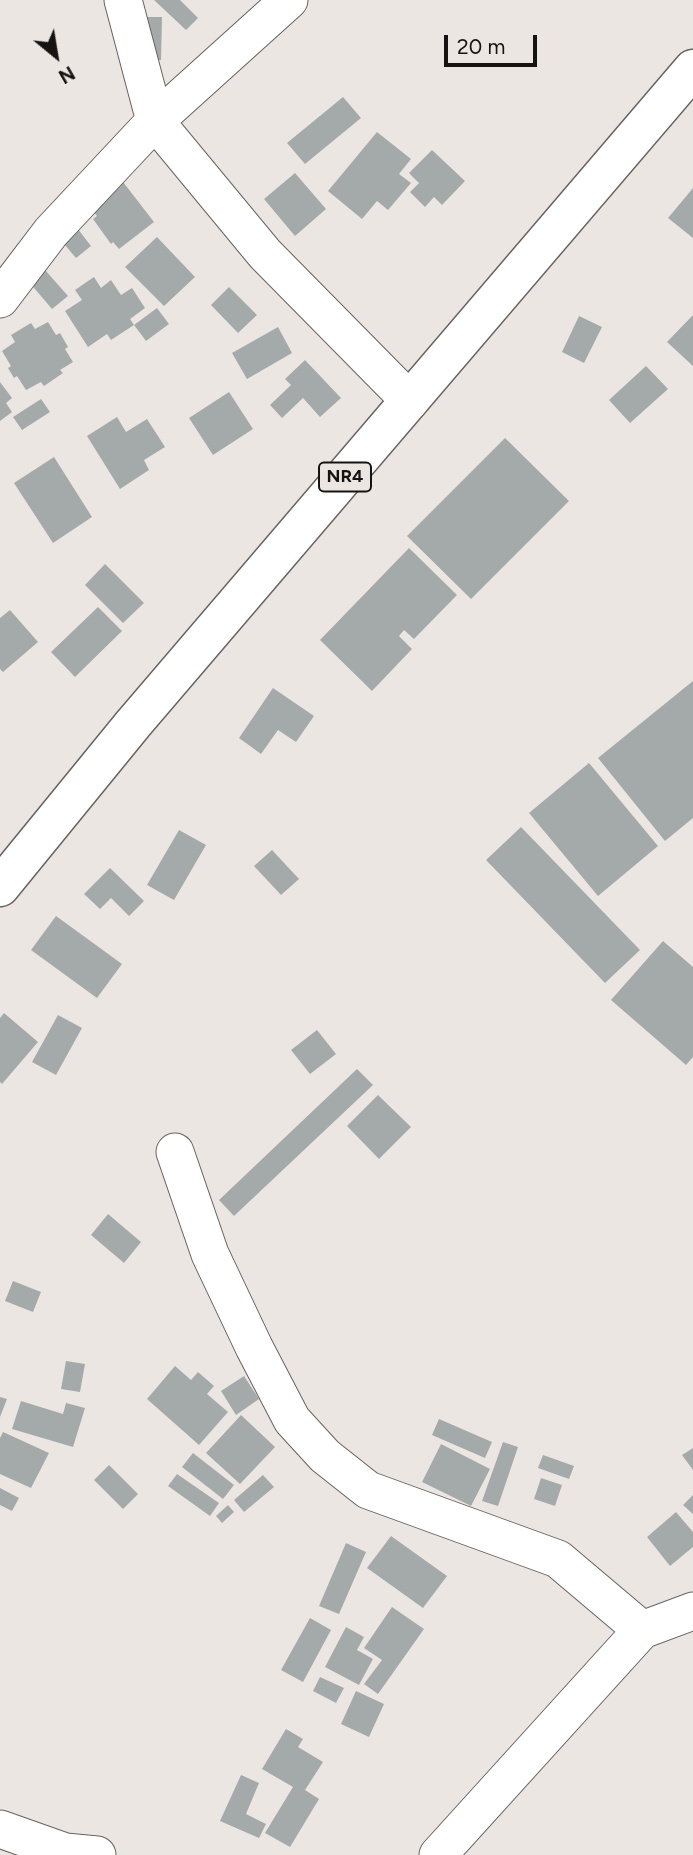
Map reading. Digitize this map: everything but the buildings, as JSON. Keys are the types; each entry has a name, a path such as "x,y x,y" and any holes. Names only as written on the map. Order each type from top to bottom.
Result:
{"highway":[{"name":"NR4","path":"0,887 133,724 693,69"}],"street":[{"path":"123,0 155,121 265,254 410,401"},
{"path":"0,299 51,232 155,121 289,0"},
{"path":"175,1152 210,1254 254,1347 292,1420 325,1457 368,1490 558,1559 642,1630"},
{"path":"438,1855 642,1630 693,1611"},
{"path":"0,1829 65,1852 97,1855"}]}
